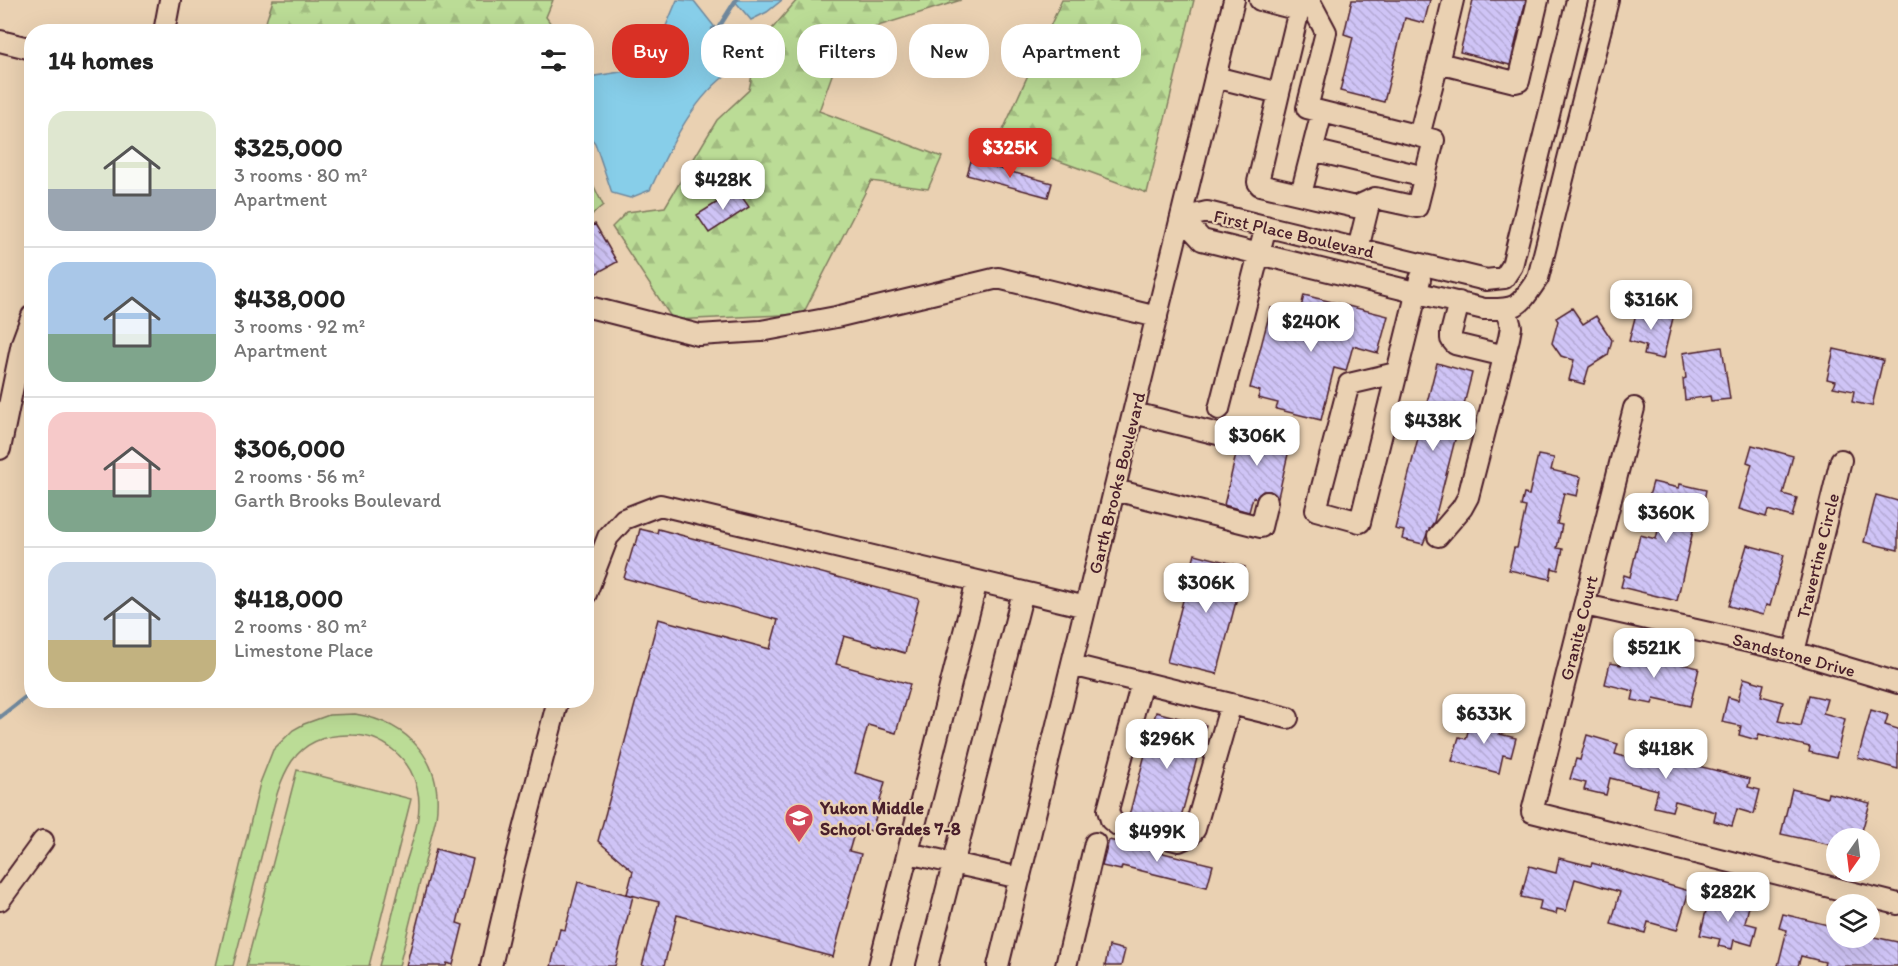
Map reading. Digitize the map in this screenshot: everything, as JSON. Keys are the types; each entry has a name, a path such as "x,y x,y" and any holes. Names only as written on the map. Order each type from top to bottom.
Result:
{"street":[{"path":"166,24 170,0"},
{"name":"Garth Brooks Boulevard","path":"998,966 1234,0"},
{"path":"1260,0 1303,3 1326,32 1307,107 1434,140 1417,207 1375,198 1355,207 1258,184 1303,3"},
{"path":"1419,136 1453,0"},
{"path":"1438,63 1517,82 1538,0"},
{"name":"First Place Boulevard","path":"1506,309 1484,309 1202,240 1182,218 1207,212 1486,280 1504,278 1512,267 1577,0"},
{"path":"1438,536 1462,508 1468,497 1511,327 1506,309 1520,304 1538,279 1608,0"},
{"path":"0,41 24,47"},
{"path":"1561,66 1590,73"},
{"path":"1215,77 1279,93"},
{"path":"1301,194 1322,112"},
{"path":"1312,150 1425,177"},
{"path":"1358,249 1370,200"},
{"path":"1219,409 1266,226"},
{"path":"1396,373 1349,384 1316,510 1360,522 1424,265"},
{"path":"594,309 699,335 761,331 836,317 998,278 1157,317"},
{"path":"1459,302 1451,333 1451,339 1455,344 1504,356"},
{"path":"0,449 24,338"},
{"name":"Granite Court","path":"1634,408 1532,812 1898,904"},
{"path":"1134,413 1218,434"},
{"name":"Travertine Circle","path":"1794,652 1841,460"},
{"path":"1115,490 1260,527 1267,502"},
{"path":"594,573 608,537 624,519 660,504 1086,607"},
{"path":"879,966 976,581"},
{"path":"927,966 1023,592"},
{"name":"Sandstone Drive","path":"1585,605 1794,652 1898,683"},
{"path":"1072,665 1288,718"},
{"path":"1142,682 1108,810 1112,820 1119,826 1179,841 1190,836 1195,829 1231,704"},
{"path":"491,966 556,708"},
{"path":"0,900 43,841"},
{"path":"1066,966 1095,843"},
{"path":"908,853 1020,878"}],"green space":[{"path":"273,0 553,0 546,17 551,24 265,24"},
{"path":"797,0 961,0 884,24 797,24 797,78 831,78 819,111 942,157 928,189 871,181 803,314 673,320 612,227 627,212 665,207 717,120 749,90 751,78 785,78 785,24 776,24"},
{"path":"1062,0 1194,0 1147,193 999,139 1027,78 1141,78 1141,24 1051,24"},
{"path":"594,186 603,205 594,213"},
{"path":"355,714 392,726 407,736 419,748 434,779 437,798 436,818 399,966 379,966 416,829 419,808 417,788 408,767 394,750 374,739 352,735 318,740 304,748 292,761 275,800 233,966 216,966 260,783 273,750 293,730 304,724 329,715"},
{"path":"297,770 411,799 369,966 246,966"}],"water":[{"path":"677,0 694,1 712,24 701,24 701,78 722,78 691,113 650,190 630,198 612,193 594,142 595,76 612,73 612,78 689,78 689,24 667,24"},
{"path":"734,0 782,0 767,12 751,20"}],"building":[{"path":"1352,0 1430,0 1424,23 1405,18 1384,102 1340,91 1353,37 1344,34"},
{"path":"1473,0 1526,0 1510,65 1460,52"},
{"path":"971,161 1052,183 1048,197 967,175"},
{"path":"737,190 749,207 709,233 697,215"},
{"path":"594,225 617,262 595,274 594,272"},
{"path":"1304,295 1388,316 1378,353 1353,346 1346,371 1334,368 1321,420 1276,409 1278,403 1258,398 1260,391 1250,388 1271,308 1299,316"},
{"path":"1639,302 1651,305 1650,311 1673,318 1663,359 1644,355 1646,346 1629,341"},
{"path":"1572,308 1583,324 1596,316 1612,340 1608,355 1589,367 1584,384 1569,380 1574,360 1561,356 1552,343 1558,321 1556,318"},
{"path":"1722,347 1730,399 1711,401 1710,396 1685,400 1683,379 1686,378 1683,353"},
{"path":"1834,349 1883,360 1872,406 1852,402 1854,391 1833,387 1835,381 1827,379"},
{"path":"1437,363 1472,373 1434,522 1423,544 1402,539 1404,531 1395,529"},
{"path":"1243,425 1292,437 1278,497 1270,491 1263,491 1256,498 1253,497 1249,512 1224,505"},
{"path":"1752,445 1793,456 1783,494 1797,498 1792,517 1768,510 1766,517 1739,509 1752,464 1747,462"},
{"path":"1538,455 1554,458 1551,470 1581,477 1577,496 1564,493 1557,524 1562,525 1557,548 1563,549 1558,570 1552,568 1550,579 1509,570 1514,548 1517,548 1526,507 1521,506 1524,494 1529,495"},
{"path":"1653,482 1679,488 1680,484 1706,490 1703,505 1699,504 1677,601 1621,587 1624,575 1630,577 1640,535 1656,539 1665,500 1649,496"},
{"path":"1876,495 1898,501 1898,550 1864,542"},
{"path":"640,529 657,533 658,529 919,599 905,653 844,636 836,664 910,684 896,733 868,725 855,773 885,782 872,831 856,827 849,851 861,854 833,957 677,915 664,966 642,966 659,902 627,894 633,871 598,841 658,619 770,649 778,620 624,578"},
{"path":"1747,545 1784,555 1770,606 1766,605 1763,615 1729,606"},
{"path":"1195,554 1245,567 1217,674 1167,662"},
{"path":"1625,651 1699,668 1690,706 1654,698 1652,704 1632,700 1634,691 1605,684 1610,663 1621,665"},
{"path":"1744,678 1764,684 1761,696 1783,702 1778,721 1801,726 1809,695 1827,699 1823,713 1845,719 1836,758 1809,752 1810,747 1759,734 1757,740 1739,735 1741,726 1722,722 1728,697 1738,700"},
{"path":"1871,710 1888,715 1885,725 1898,729 1898,769 1858,758"},
{"path":"1156,712 1206,725 1178,828 1129,816"},
{"path":"1483,714 1503,720 1499,734 1516,738 1511,757 1503,755 1499,773 1452,761 1459,737 1466,739 1471,720 1481,723"},
{"path":"1587,735 1618,744 1615,754 1638,761 1640,750 1686,761 1690,748 1701,751 1698,766 1750,779 1748,787 1760,790 1754,814 1737,809 1732,826 1714,821 1716,812 1675,801 1672,811 1654,807 1658,790 1610,778 1606,795 1584,790 1586,783 1570,779 1576,759 1580,760"},
{"path":"1792,789 1827,798 1828,793 1870,803 1863,828 1826,828 1826,844 1781,834"},
{"path":"1109,840 1213,865 1207,887 1122,866 1121,870 1102,866"},
{"path":"436,849 473,859 457,923 463,925 453,965 447,963 446,966 406,966"},
{"path":"1559,858 1591,866 1592,863 1689,891 1677,930 1648,922 1645,933 1611,924 1620,892 1575,879 1566,911 1557,909 1556,914 1539,910 1541,901 1521,897 1529,866 1556,873"},
{"path":"578,882 633,896 615,966 551,966 560,929 565,930"},
{"path":"1733,897 1750,902 1745,923 1757,926 1752,945 1734,940 1732,949 1718,946 1720,939 1700,935 1709,899 1731,904"},
{"path":"1783,914 1826,925 1826,948 1880,948 1880,938 1898,942 1898,966 1824,966 1825,962 1801,956 1798,966 1778,966 1787,930 1779,928"},
{"path":"1109,946 1125,950 1121,966 1105,966"}],"waterway":[{"path":"721,24 736,0"},
{"path":"0,717 24,698"}],"place":[{"name":"Yukon Middle School Grades 7-8","path":"799,844"}]}
